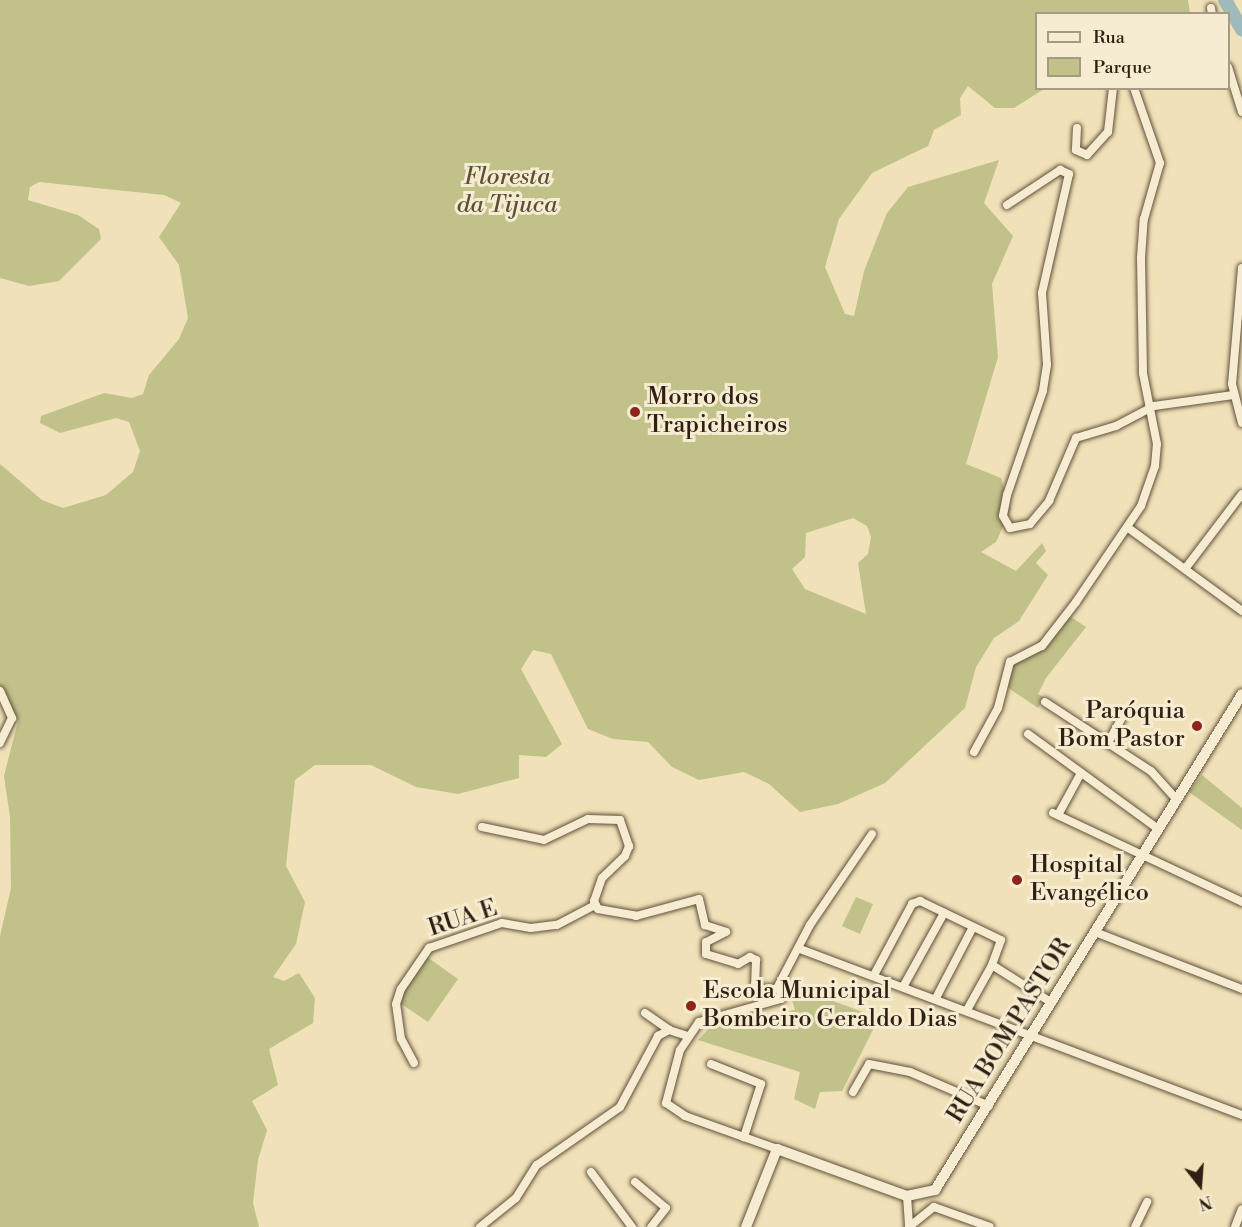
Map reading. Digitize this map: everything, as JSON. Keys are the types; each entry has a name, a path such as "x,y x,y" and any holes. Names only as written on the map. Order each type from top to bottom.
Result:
{"street":[{"path":"1230,74 1242,112"},
{"path":"1077,128 1076,150 1087,155 1108,132 1113,90"},
{"path":"974,752 998,708 1010,662 1042,646 1127,526 1150,487 1155,466 1142,347 1142,239 1160,163 1135,90"},
{"path":"1007,205 1060,170 1069,174 1043,288 1043,392 1007,495 1006,524 1020,528 1039,515 1076,438 1116,426 1149,408 1233,395"},
{"path":"1242,268 1233,395 1242,423"},
{"path":"1185,569 1242,494"},
{"path":"1127,526 1242,611"},
{"path":"0,691 12,718 0,743"},
{"name":"RUA BOM PASTOR","path":"934,1207 935,1190 1242,694"},
{"path":"1045,702 1109,741 1151,771 1176,799"},
{"path":"1109,741 1121,719"},
{"path":"1028,734 1157,828"},
{"path":"1081,773 1056,814 1242,902"},
{"path":"482,827 544,840 588,819 620,820 629,846 625,856 602,878 595,905 623,917 699,899 705,925 726,930 724,936 706,942 706,954 738,964 753,958 757,964 753,980 757,987 777,988"},
{"path":"777,988 816,916 872,834"},
{"path":"874,975 915,901 945,913 1003,943 967,1010"},
{"name":"RUA E","path":"414,1063 401,1039 396,1004 401,989 429,948 502,923 531,928 557,925 595,905"},
{"path":"903,987 945,913"},
{"path":"936,998 973,927"},
{"path":"1095,932 1242,989"},
{"path":"800,949 936,998 1030,1037 1242,1115"},
{"path":"992,965 1052,1003"},
{"path":"777,988 782,996 776,1003 708,1018 687,1036 672,1073 666,1103 685,1116 907,1196 935,1190"},
{"path":"645,1013 669,1030 687,1036"},
{"path":"480,1227 516,1198 537,1165 620,1107 653,1041 669,1030"},
{"path":"711,1064 761,1084 744,1137"},
{"path":"853,1092 869,1064 910,1072 988,1106"},
{"path":"747,1227 777,1149"},
{"path":"591,1172 632,1227"},
{"path":"635,1182 666,1208 651,1227"},
{"path":"907,1196 909,1227"},
{"path":"1135,1227 1146,1202"},
{"path":"909,1227 934,1207 990,1227"},
{"path":"1235,1227 1242,1209"}],"green space":[{"name":"Floresta da Tijuca","path":"0,0 1188,0 1190,12 1035,12 1035,90 1042,90 1014,108 995,108 968,86 960,98 961,115 934,130 928,146 872,173 839,219 825,267 845,314 854,316 864,271 887,213 908,187 999,160 984,203 1013,236 992,284 998,357 966,464 1001,478 1011,509 996,542 981,552 1016,571 1042,543 1046,551 1036,563 1048,575 1019,621 994,638 976,667 965,708 885,783 838,804 800,812 769,784 744,772 699,780 672,767 648,742 613,739 588,729 551,654 533,650 521,669 562,744 546,757 519,755 519,778 458,794 416,787 371,765 315,765 295,780 286,866 305,902 296,944 273,977 284,981 299,973 315,998 313,1023 269,1049 278,1085 252,1101 267,1130 258,1160 253,1203 259,1227 0,1227 0,936 11,888 10,817 4,776 18,721 0,689 0,464 42,500 63,508 106,495 133,472 140,451 129,422 116,418 60,433 40,423 41,416 104,393 132,398 143,394 149,375 179,339 188,318 179,265 159,237 181,203 164,195 39,182 30,187 28,200 78,215 99,229 101,239 59,281 29,286 0,278","holes":["853,518 867,526 871,537 868,554 858,563 866,614 805,589 792,569 805,557 806,533"]},
{"path":"1068,615 1086,627 1046,678 1038,694 1045,698 1038,708 1004,685 1010,663 1039,651"},
{"path":"1202,775 1242,808 1242,830 1189,792"},
{"path":"856,897 873,904 860,934 842,926"},
{"path":"427,957 458,979 428,1022 397,1001"},
{"path":"787,984 879,1018 842,1091 820,1092 815,1109 794,1099 800,1072 698,1040 712,1025 795,1010"}],"waterway":[{"path":"1225,0 1242,30"}],"place":[{"name":"Morro dos Trapicheiros","path":"635,412"},
{"name":"Paróquia Bom Pastor","path":"1197,726"},
{"name":"Hospital Evangélico","path":"1017,880"},
{"name":"Escola Municipal Bombeiro Geraldo Dias","path":"691,1006"}]}
